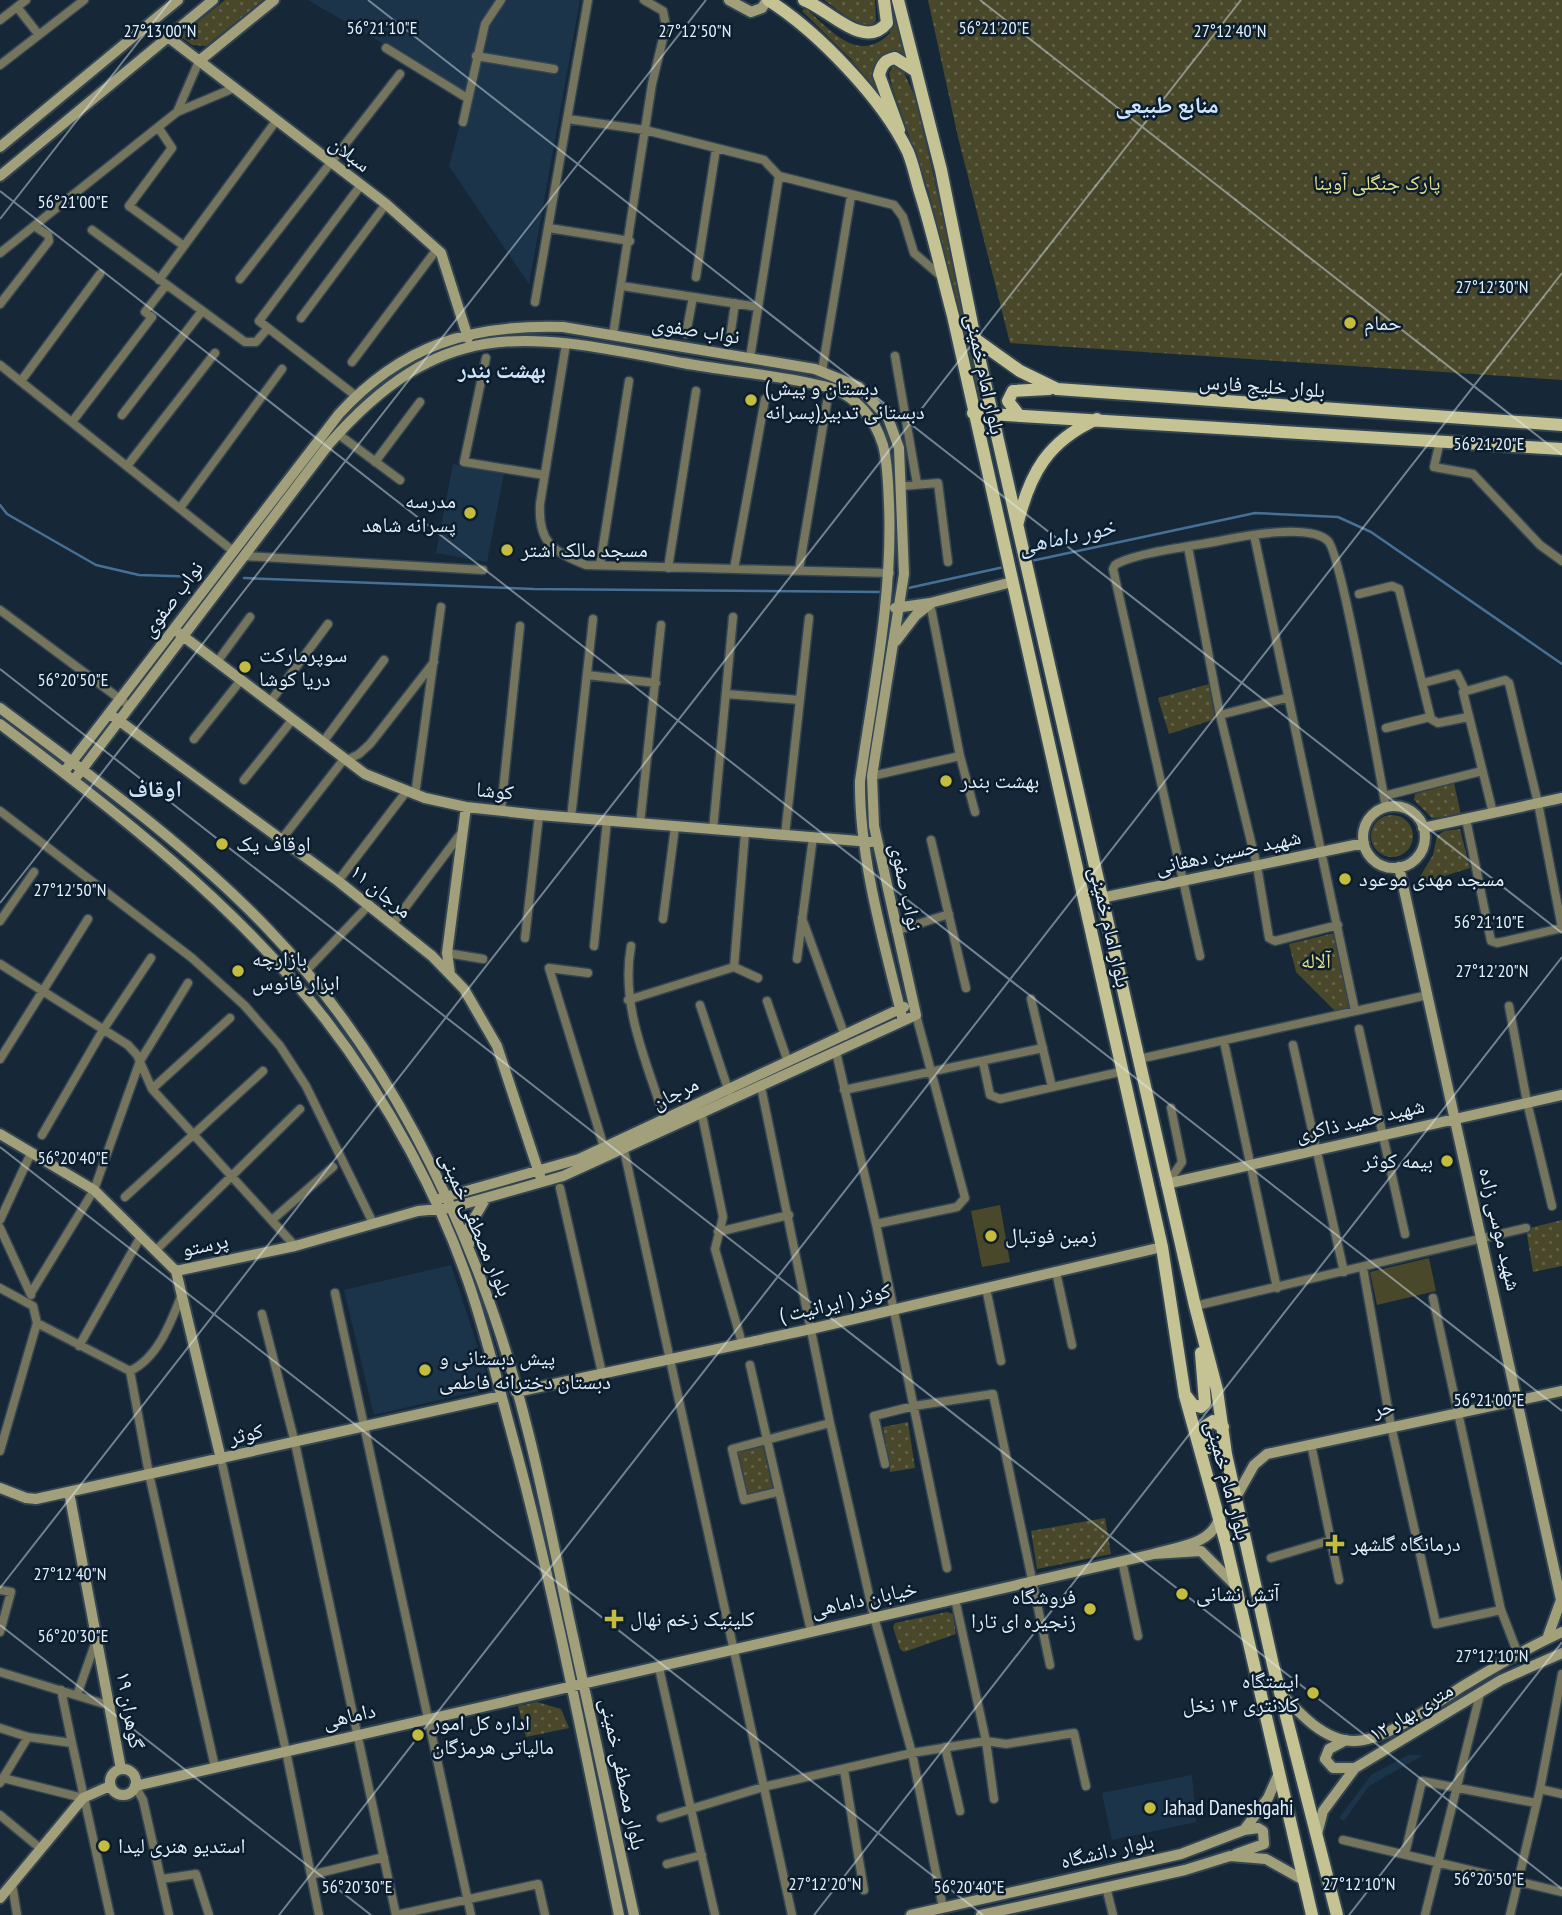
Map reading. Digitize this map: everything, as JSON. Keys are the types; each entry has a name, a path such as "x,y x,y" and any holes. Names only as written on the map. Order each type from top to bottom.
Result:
{"main road":[{"name":"بلوار امام خمینی","path":"767,0 799,22 854,76 908,152 943,278 1124,1071 1162,1247 1185,1396 1219,1518 1312,1915"},
{"path":"804,0 867,34 880,32 887,23 884,0"},
{"name":"بلوار امام خمینی","path":"898,0 941,170 1022,551 1223,1427 1280,1692 1337,1915"},
{"path":"908,152 879,75 886,60 895,58 915,71"},
{"name":"بلوار خلیج فارس","path":"975,339 1020,371 1056,389 1277,407 1562,425"},
{"path":"1018,414 1008,401 1015,390 1056,389"},
{"name":"بلوار خلیج فارس","path":"973,413 1562,449"},
{"path":"1017,526 1026,488 1037,467 1074,431 1098,419"},
{"path":"1185,1396 1193,1405 1201,1407 1205,1403 1200,1356 1203,1342"},
{"path":"1208,1479 1211,1461 1205,1426 1213,1421 1223,1427"}],"street":[{"path":"0,20 26,0"},
{"path":"0,147 178,0"},
{"path":"0,176 213,0"},
{"path":"177,112 199,61 274,0"},
{"path":"463,121 475,56 485,24 501,0"},
{"path":"536,302 588,0"},
{"path":"611,350 630,241 645,130 667,18 663,11 645,0"},
{"path":"729,0 751,12 762,8 767,0"},
{"path":"0,65 82,1"},
{"path":"17,7 39,35"},
{"name":"سبلان","path":"168,37 386,204 441,253 470,345"},
{"path":"386,48 467,98"},
{"path":"475,56 554,69"},
{"path":"240,279 400,74"},
{"path":"0,253 177,112 234,88"},
{"path":"568,119 645,130 764,160 779,176 894,205 900,210 914,253 943,278"},
{"path":"72,422 152,317 145,312 184,246 276,121"},
{"path":"158,127 172,148 129,206 184,246"},
{"path":"696,277 716,149"},
{"path":"747,374 779,176"},
{"path":"356,396 259,321 360,185"},
{"path":"822,371 851,196"},
{"path":"302,318 386,204"},
{"path":"0,304 49,242 48,235 34,226"},
{"path":"549,228 630,241"},
{"path":"92,230 245,342 256,342 268,328"},
{"path":"352,362 437,249"},
{"path":"21,381 100,274"},
{"path":"622,286 758,307"},
{"path":"686,334 693,297"},
{"path":"730,338 736,303"},
{"path":"122,415 202,311"},
{"name":"نواب صفوی","path":"64,772 125,702 356,396 397,365 466,333 532,326 563,327 822,371 859,387 888,418 899,447 904,577 872,776 877,842 916,1015"},
{"name":"نواب صفوی","path":"325,440 338,434 372,398 418,366 470,345 514,341 611,350 835,390 850,398 869,415 883,446 888,471 890,578 860,781 864,841 903,1021"},
{"path":"566,344 544,475 539,527 546,542 564,556 586,565 799,570 904,577"},
{"path":"127,466 215,354"},
{"path":"895,356 917,484"},
{"path":"486,358 464,462 544,475"},
{"path":"0,365 239,554 483,570"},
{"path":"180,508 282,369"},
{"path":"600,565 629,381"},
{"path":"668,568 696,391"},
{"path":"734,569 765,399"},
{"path":"376,462 420,402"},
{"path":"799,570 827,402"},
{"path":"338,434 400,480"},
{"path":"1440,441 1434,467 1473,474 1540,545 1562,561"},
{"path":"902,486 938,483 948,562"},
{"path":"1200,956 1113,569 1115,565 1188,547 1254,535 1304,533 1327,539 1333,547 1385,801"},
{"path":"1254,535 1286,698 1355,1011"},
{"path":"1188,547 1220,715 1272,940 1338,925"},
{"path":"885,606 930,603 1011,579"},
{"path":"1359,594 1392,586 1399,589 1430,717 1438,723 1468,716"},
{"path":"895,643 916,615 930,603"},
{"path":"930,603 960,756 975,812"},
{"path":"338,881 411,794 441,607"},
{"path":"0,610 125,702"},
{"path":"217,662 250,617"},
{"path":"712,830 733,617"},
{"path":"785,835 809,618"},
{"path":"571,818 593,619"},
{"path":"270,702 328,624"},
{"path":"640,824 661,625"},
{"path":"500,811 520,626"},
{"name":"کوشا","path":"178,633 365,774 411,794 466,807 500,811 877,842"},
{"path":"323,741 384,660"},
{"path":"281,840 346,760 359,754 370,744 433,662"},
{"path":"587,674 656,683"},
{"path":"1423,683 1457,674 1464,692 1493,813"},
{"path":"194,739 241,680"},
{"path":"1464,692 1505,680 1509,683 1538,803 1562,928 1497,943 1491,941 1466,819"},
{"path":"726,694 800,700"},
{"path":"1220,715 1286,698"},
{"name":"بلوار مصطفی خمینی","path":"0,708 72,762 222,883 271,932 364,1047 411,1124 487,1294 516,1392 550,1526 634,1915"},
{"name":"نواب صفوی","path":"74,780 113,716"},
{"name":"مرجان ۱۱","path":"113,716 369,905 464,989 497,1046 540,1177"},
{"path":"1386,728 1430,717"},
{"path":"244,780 293,719"},
{"name":"بلوار مصطفی خمینی","path":"0,724 74,780 212,894 326,1019 372,1085 415,1157 472,1292 501,1396 535,1525 572,1686 619,1915"},
{"path":"872,776 960,756"},
{"path":"1385,801 1412,812 1423,828 1422,848 1417,857 1399,867 1378,864 1370,857 1364,843 1364,827 1368,819 1385,801 1482,771"},
{"path":"1423,828 1562,798"},
{"path":"451,975 447,953 466,807"},
{"path":"0,811 192,958 244,1005 280,1046 306,1086 373,1223"},
{"path":"525,938 539,815"},
{"path":"594,946 607,821"},
{"path":"663,919 675,827"},
{"path":"392,925 464,830"},
{"path":"734,967 745,833"},
{"path":"797,958 813,837"},
{"path":"931,840 966,988"},
{"name":"شهید حسین دهقانی","path":"1101,898 1364,843"},
{"name":"شهید موسی زاده","path":"1399,867 1562,1601 1548,1639"},
{"path":"0,921 34,872"},
{"path":"305,972 369,905"},
{"path":"896,930 949,914"},
{"path":"803,918 845,1036"},
{"path":"0,1059 88,919"},
{"path":"631,946 626,974 628,1000 665,1120"},
{"path":"447,953 483,960"},
{"path":"42,1135 103,1030 151,958"},
{"path":"0,964 128,1045 152,1089 191,1136 295,1246"},
{"path":"628,1000 734,967 758,978"},
{"path":"588,973 549,968 604,1147"},
{"path":"31,1293 94,1190 139,1061 188,983"},
{"path":"1139,1059 1428,995"},
{"path":"1031,999 1052,1087"},
{"path":"766,1001 789,1062"},
{"name":"مرجان","path":"435,1205 445,1197 540,1177 913,1003"},
{"path":"700,1005 733,1100"},
{"path":"1509,1006 1527,1102 1552,1206"},
{"path":"876,1224 957,1207 965,1198 916,1015"},
{"name":"مرجان","path":"435,1205 450,1208 486,1198 624,1150 916,1015"},
{"path":"152,1089 230,1018"},
{"path":"1359,1029 1405,1234"},
{"path":"1224,1042 1277,1288"},
{"path":"1293,1045 1343,1272"},
{"path":"844,1090 1043,1048"},
{"path":"836,1052 876,1224 947,1568"},
{"path":"983,1062 990,1095 1000,1099 1124,1071"},
{"path":"125,1197 263,1071"},
{"path":"761,1087 830,1423 874,1617 912,1753 943,1908"},
{"name":"شهید حمید ذاکری","path":"1166,1184 1562,1095"},
{"path":"1166,1184 1182,1162 1171,1108"},
{"path":"155,1251 300,1109"},
{"path":"702,1115 723,1217 715,1250 742,1343"},
{"name":"پرستو","path":"0,1134 94,1190 176,1271 295,1246 435,1205"},
{"path":"624,1150 735,1650 762,1787 793,1915"},
{"path":"0,1220 32,1153"},
{"path":"272,1220 332,1167"},
{"path":"560,1188 602,1373"},
{"path":"469,1252 469,1227 486,1198"},
{"path":"718,1231 789,1215"},
{"path":"0,1228 31,1293 37,1323 0,1451"},
{"path":"1195,1306 1526,1228"},
{"path":"79,1346 141,1236"},
{"name":"کوثر ( ایرانیت )","path":"516,1392 811,1329 1162,1247"},
{"path":"1363,1268 1391,1426 1436,1624 1502,1609"},
{"path":"176,1271 286,1751 319,1915"},
{"path":"1056,1272 1072,1345"},
{"path":"0,1288 33,1306"},
{"path":"986,1288 1001,1361"},
{"path":"335,1293 471,1915"},
{"path":"130,1371 144,1364 169,1325 183,1294"},
{"path":"1433,1298 1502,1609 1518,1654"},
{"path":"262,1314 295,1443 396,1915 538,1884 545,1915"},
{"path":"37,1323 130,1371"},
{"path":"750,1365 777,1492 811,1630"},
{"path":"130,1371 149,1474 215,1768"},
{"name":"حر","path":"1236,1496 1254,1465 1267,1454 1562,1391"},
{"path":"885,1464 874,1416 914,1406 993,1394 1050,1665"},
{"name":"کوثر","path":"0,1488 31,1499 69,1493 501,1396"},
{"path":"777,1492 744,1500 732,1449 830,1423"},
{"path":"1311,1444 1339,1580"},
{"name":"گوهران ۱۹","path":"69,1493 121,1769"},
{"name":"خیابان داماهی","path":"572,1686 1153,1554 1196,1542 1216,1527 1219,1518"},
{"path":"1271,1558 1331,1540"},
{"name":"خیابان داماهی","path":"1153,1554 1201,1551 1235,1585"},
{"path":"1122,1561 1138,1636"},
{"path":"0,1590 11,1592 0,1632"},
{"path":"955,1599 986,1741 994,1799"},
{"name":"۱۲ متری بهار","path":"1351,1740 1373,1737 1395,1726 1518,1654 1562,1632"},
{"path":"78,1695 97,1638"},
{"name":"۱۲ متری بهار","path":"1317,1840 1323,1811 1355,1768 1527,1666 1562,1653"},
{"path":"659,1668 715,1915"},
{"path":"0,1672 111,1706"},
{"path":"1510,1915 1540,1789 1562,1674"},
{"name":"داماهی","path":"135,1786 572,1686"},
{"path":"61,1690 110,1915"},
{"path":"1280,1692 1315,1725 1351,1740"},
{"path":"1425,1915 1480,1694"},
{"path":"0,1728 28,1737 72,1743"},
{"path":"661,1818 762,1787 912,1753 986,1741 1006,1744 1074,1733 1086,1786"},
{"path":"28,1737 1,1780 83,1798"},
{"path":"1351,1740 1329,1749 1325,1759 1333,1768 1355,1768"},
{"path":"945,1747 960,1811"},
{"path":"110,1786 112,1775 121,1769 132,1772 135,1786 143,1800 169,1915"},
{"path":"844,1770 864,1890"},
{"path":"1244,1830 1268,1798 1279,1773"},
{"path":"1405,1854 1422,1781 1536,1803"},
{"path":"0,1898 83,1798 110,1786"},
{"path":"110,1786 122,1795 133,1791 135,1786"},
{"path":"1540,1789 1562,1794"},
{"path":"0,1815 41,1849"},
{"path":"1230,1856 1264,1844 1263,1831 1258,1828 1244,1830"},
{"name":"بلوار دانشگاه","path":"911,1915 1181,1854 1244,1830"},
{"path":"1343,1840 1562,1892"},
{"path":"667,1864 702,1855"},
{"name":"بلوار دانشگاه","path":"981,1915 1185,1870 1230,1856 1266,1859 1305,1881"},
{"path":"311,1875 384,1857"},
{"path":"162,1879 197,1874 209,1915"},
{"path":"12,1884 17,1915"},
{"path":"1106,1887 1113,1915"}],"shaded area":[{"path":"308,0 580,0 529,284 449,166 468,93"},
{"name":"مدرسه پسرانه شاهد","path":"453,464 504,473 487,562 436,553"},
{"path":"451,1265 491,1388 374,1415 344,1290"},
{"path":"1408,1755 1423,1755 1369,1786 1344,1821 1339,1818 1371,1775"},
{"name":"Jahad Daneshgahi","path":"1192,1775 1196,1822 1112,1840 1102,1793"}],"green space":[{"path":"225,0 263,0 206,46 192,45 180,36"},
{"path":"824,0 875,0 876,21 868,28 858,25"},
{"path":"891,0 905,56 892,53 886,55 878,64 874,77 882,101 851,59 802,11 805,8 845,41 867,46 890,33"},
{"name":"پارک جنگلی آوینا","path":"928,0 1562,0 1562,380 1010,343 958,137"},
{"path":"894,65 901,66 916,99 986,406 980,405 929,193 892,87 889,73"},
{"path":"1209,684 1215,719 1169,734 1158,698"},
{"path":"1454,783 1461,815 1432,818 1414,800 1415,794"},
{"path":"1392,815 1407,821 1413,836 1407,851 1392,857 1377,851 1371,836 1377,821"},
{"path":"1460,829 1470,868 1415,885 1433,855 1437,836 1444,831"},
{"name":"آلاله","path":"1334,933 1351,1008 1335,1011 1296,972 1289,944"},
{"name":"زمین فوتبال","path":"1000,1205 1010,1262 982,1267 971,1211"},
{"path":"1562,1220 1562,1266 1533,1272 1526,1229"},
{"path":"1429,1258 1436,1291 1377,1305 1370,1272"},
{"path":"908,1422 915,1468 890,1472 883,1427"},
{"path":"763,1446 773,1490 746,1496 736,1452"},
{"path":"1105,1518 1111,1554 1037,1569 1031,1531"},
{"path":"947,1612 953,1614 956,1634 904,1652 900,1649 893,1627 895,1623"},
{"path":"537,1702 561,1709 569,1728 526,1737 518,1706"}],"waterway":[{"path":"0,505 7,514 96,565 139,575 203,577"},
{"name":"خور داماهی","path":"1031,561 1255,513 1338,517 1371,532 1562,664"},
{"name":"خور داماهی","path":"904,589 1004,567"},
{"name":"خور داماهی","path":"244,578 534,589 884,592"}],"place":[{"name":"حمام","path":"1350,323"},
{"name":"(دبستان و پیش دبستانی تدبیر(پسرانه","path":"751,400"},
{"name":"مدرسه پسرانه شاهد","path":"470,513"},
{"name":"مسجد مالک اشتر","path":"507,550"},
{"name":"سوپرمارکت دریا کوشا","path":"245,667"},
{"name":"بهشت بندر","path":"946,781"},
{"name":"اوقاف یک","path":"222,844"},
{"name":"مسجد مهدی موعود","path":"1345,879"},
{"name":"بازارچه ابزار فانوس","path":"238,971"},
{"name":"بیمه کوثر","path":"1447,1161"},
{"name":"زمین فوتبال","path":"991,1236"},
{"name":"پیش دبستانی و دبستان دخترانه فاطمی","path":"425,1370"},
{"name":"درمانگاه گلشهر","path":"1335,1544"},
{"name":"آتش نشانی","path":"1182,1594"},
{"name":"فروشگاه زنجیره ای تارا","path":"1090,1609"},
{"name":"کلینیک زخم نهال","path":"614,1619"},
{"name":"ایستگاه کلانتری ۱۴ نخل","path":"1313,1693"},
{"name":"اداره کل امور مالیاتی هرمزگان","path":"418,1735"},
{"name":"Jahad Daneshgahi","path":"1150,1808"},
{"name":"استدیو هنری لیدا","path":"104,1846"}],"district":[{"name":"منابع طبیعی","path":"1167,105"},
{"name":"بهشت بندر","path":"502,370"},
{"name":"اوقاف","path":"155,789"}]}
